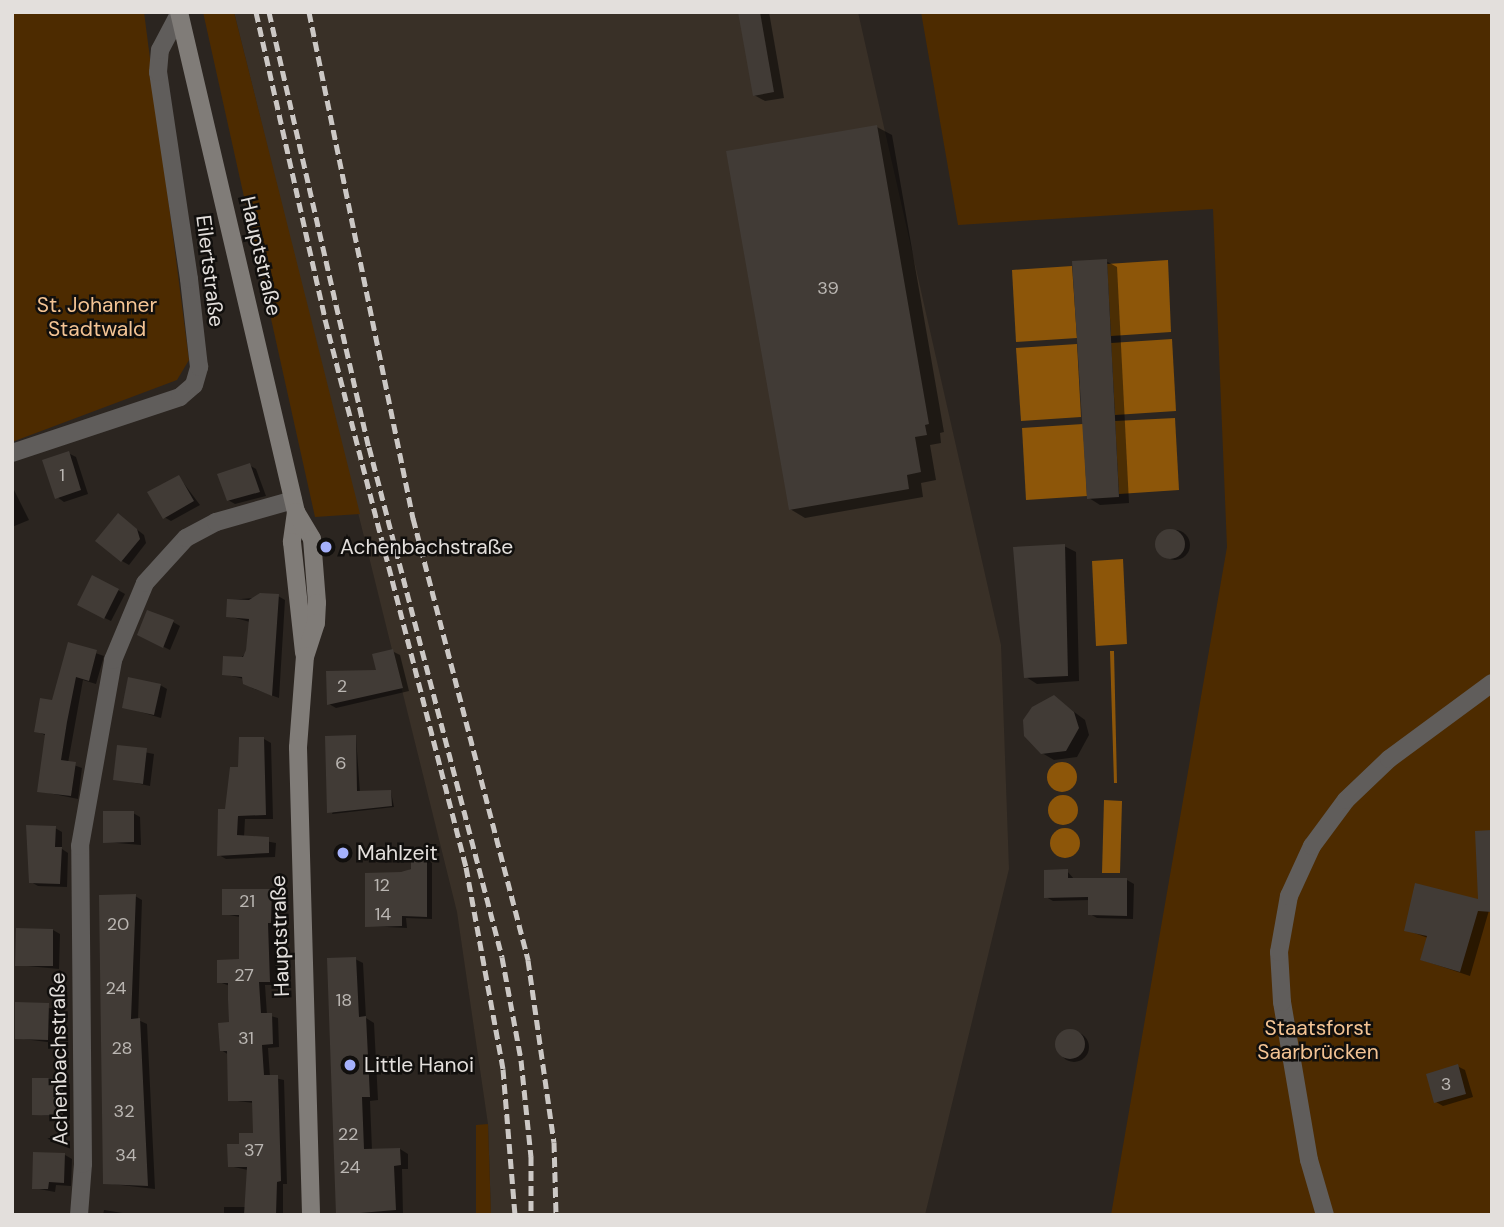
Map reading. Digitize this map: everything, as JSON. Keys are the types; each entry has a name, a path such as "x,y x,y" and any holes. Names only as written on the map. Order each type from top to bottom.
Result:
{"main road":[{"name":"Hauptstraße","path":"179,13 295,506 292,542 305,656 299,748 311,1215"}],"street":[{"name":"Eilertstraße","path":"12,453 180,397 194,385 199,367 190,279 159,72 160,50 179,13"},
{"name":"Achenbachstraße","path":"79,1215 83,1164 80,846 113,660 145,583 186,538 216,522 295,506"},
{"path":"1325,1215 1309,1160 1282,1002 1279,952 1289,896 1312,846 1346,800 1389,759 1492,683"}],"shaded area":[{"path":"234,12 858,12 1001,645 1009,869 925,1215 491,1215 488,1124 457,912"},
{"path":"1168,260 1171,332 1111,336 1107,264"},
{"path":"1072,266 1077,338 1016,342 1012,270"},
{"path":"1172,339 1176,411 1115,415 1111,343"},
{"path":"1077,344 1081,417 1021,421 1016,348"},
{"path":"1175,418 1179,490 1119,494 1115,421"},
{"path":"1083,424 1087,496 1026,500 1022,428"},
{"path":"1123,559 1127,644 1096,646 1092,561"},
{"path":"1110,651 1114,651 1117,783 1114,783"},
{"path":"1062,762 1068,763 1076,771 1076,783 1068,791 1062,792 1056,791 1048,783 1047,777 1048,771 1056,763"},
{"path":"1063,795 1069,796 1077,804 1077,816 1069,824 1063,825 1057,824 1049,816 1048,810 1049,804 1057,796"},
{"path":"1104,800 1122,801 1120,873 1102,873"},
{"path":"1065,828 1071,829 1079,837 1079,849 1071,857 1065,858 1059,857 1051,849 1050,843 1051,837 1059,829"}],"green space":[{"name":"St. Johanner Stadtwald","path":"12,12 144,12 189,360 177,380 12,442"},
{"path":"203,12 234,12 360,514 315,517"},
{"name":"Staatsforst Saarbrücken","path":"921,12 1492,12 1492,1215 1111,1215 1227,547 1213,209 958,225"},
{"path":"488,1124 491,1215 476,1215 476,1125"}],"building":[{"path":"738,12 760,12 774,92 753,96"},
{"path":"877,125 929,424 925,425 927,435 915,437 921,472 907,475 909,489 789,510 726,151"},
{"path":"1107,259 1119,497 1087,499 1072,261"},
{"path":"69,451 81,490 55,499 42,460"},
{"path":"250,463 260,492 227,501 217,474"},
{"path":"179,475 194,501 163,519 147,492"},
{"path":"118,513 137,529 140,539 121,562 95,541"},
{"path":"1170,529 1181,533 1185,544 1181,555 1170,559 1159,555 1155,544 1159,533"},
{"path":"1065,544 1068,676 1024,678 1013,547"},
{"path":"92,575 119,589 104,619 77,605"},
{"path":"260,593 279,594 272,696 243,684 242,677 222,675 223,656 243,657 249,619 226,617 227,599 249,600"},
{"path":"147,610 174,620 163,648 137,635"},
{"path":"68,642 97,650 89,681 76,677 67,722 61,760 76,762 71,796 37,792 45,734 34,732 40,698 52,700"},
{"path":"393,649 403,688 327,705 326,671 376,670 372,654"},
{"path":"128,677 161,684 154,715 122,708"},
{"path":"1054,695 1074,712 1079,728 1066,751 1041,754 1024,736 1023,720 1032,707"},
{"path":"356,735 357,791 391,790 392,806 327,813 325,736"},
{"path":"239,737 264,737 266,815 238,816 237,835 269,837 269,853 217,856 218,809 225,809 230,767 238,767"},
{"path":"117,745 147,748 143,784 113,780"},
{"path":"103,811 134,811 134,842 103,843"},
{"path":"26,825 56,826 55,847 62,847 60,884 29,883"},
{"path":"1492,830 1492,912 1478,911 1460,972 1420,960 1427,936 1404,931 1415,883 1478,899 1475,831"},
{"path":"411,858 427,858 427,917 402,916 402,926 365,927 365,873 401,872 411,869"},
{"path":"1068,869 1068,878 1127,878 1127,916 1088,915 1088,897 1044,898 1044,870"},
{"path":"222,889 272,889 271,923 268,923 270,982 259,982 261,1013 272,1013 273,1044 262,1045 264,1075 278,1075 281,1181 277,1182 276,1215 244,1215 247,1167 228,1167 227,1144 239,1144 239,1133 253,1133 252,1101 228,1101 227,1051 220,1051 218,1023 229,1022 228,983 217,983 217,960 239,959 239,915 222,915"},
{"path":"136,894 131,1019 140,1018 148,1186 103,1184 99,895"},
{"path":"16,928 53,929 53,966 15,966"},
{"path":"356,957 359,1017 366,1016 370,1097 362,1097 364,1149 400,1148 401,1165 394,1166 396,1210 336,1215 327,958"},
{"path":"15,1002 49,1003 48,1040 15,1039"},
{"path":"1070,1029 1076,1030 1084,1038 1084,1050 1076,1058 1070,1059 1064,1058 1056,1050 1055,1044 1056,1038 1064,1030"},
{"path":"1458,1064 1466,1094 1434,1103 1426,1074"},
{"path":"32,1078 63,1078 63,1116 32,1115"},
{"path":"33,1152 65,1153 64,1183 49,1182 48,1189 32,1189"}],"railway":[{"path":"256,12 325,319 466,867 503,1069 515,1215"},
{"path":"269,12 369,447 502,957 521,1060 531,1156 531,1215"},
{"path":"309,12 413,518 528,960 554,1142 556,1215"}],"place":[{"name":"Achenbachstraße","path":"326,547"},
{"name":"Mahlzeit","path":"343,853"},
{"name":"Little Hanoi","path":"350,1065"}]}
